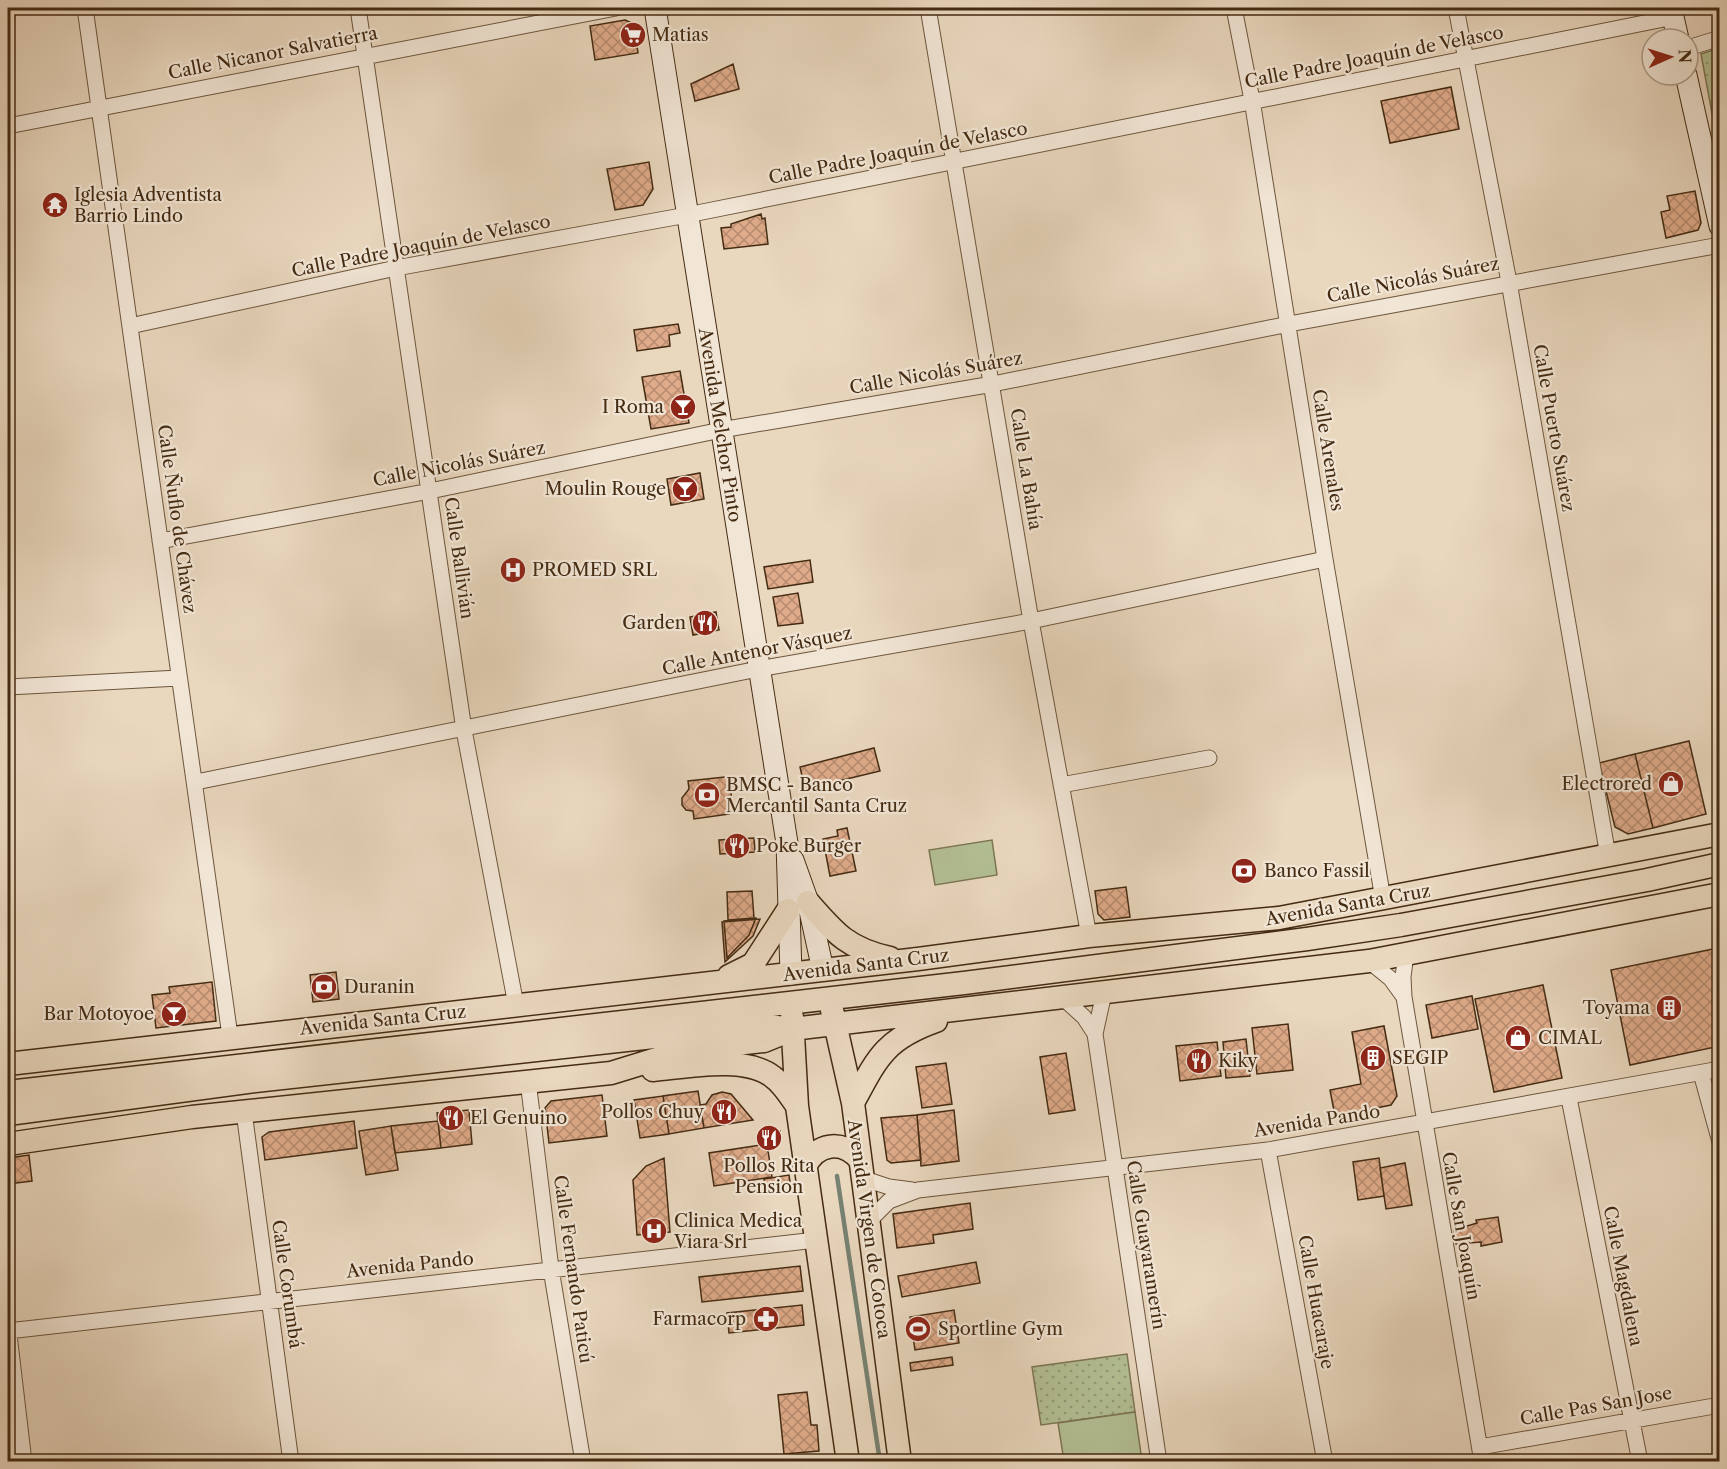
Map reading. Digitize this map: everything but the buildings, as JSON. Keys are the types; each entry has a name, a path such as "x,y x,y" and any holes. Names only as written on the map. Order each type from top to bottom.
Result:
{"main road":[{"name":"Avenida Melchor Pinto","path":"655,8 758,669 798,906 823,970 829,999"},
{"path":"1672,12 1675,27"},
{"path":"1689,87 1719,226"},
{"name":"Avenida Santa Cruz","path":"8,1064 230,1036 918,959 1089,936 1279,918 1719,834"},
{"name":"Avenida Santa Cruz","path":"10,1106 175,1073 829,999 1307,939 1401,925 1647,880 1719,864"},
{"path":"10,1106 762,1025 792,1029 1369,961 1719,894"},
{"name":"Avenida Melchor Pinto","path":"792,1003 791,974 798,906"},
{"path":"705,984 734,975 753,964 798,906 849,944 867,953 893,959 918,959"},
{"path":"1279,918 1453,914"},
{"path":"926,987 1000,948"},
{"path":"633,992 706,1013"},
{"name":"Avenida Virgen de Cotoca","path":"829,999 853,1103 900,1461"},
{"path":"792,1003 797,1106 848,1461"},
{"path":"853,1103 876,1061 892,1042 909,1031 968,1008"},
{"path":"611,1073 689,1049 764,1041 792,1029"},
{"path":"48,1059 175,1073"},
{"path":"8,1144 192,1117 611,1073 743,1065 761,1070 773,1077 797,1106"},
{"path":"10,1106 192,1117"},
{"path":"806,1167 812,1155 830,1146 844,1148 861,1169"}],"street":[{"path":"8,8 8,13"},
{"name":"Calle Ñuflo de Chávez","path":"84,8 179,678 196,782 230,1036"},
{"name":"Calle Ballivián","path":"358,8 464,730 516,1005"},
{"name":"Calle Nicanor Salvatierra","path":"8,126 616,8"},
{"name":"Calle La Bahía","path":"928,8 1031,621 1089,936"},
{"name":"Calle Arenales","path":"1234,8 1252,100 1325,559 1383,899"},
{"name":"Calle Puerto Suárez","path":"1456,8 1509,282 1608,856"},
{"name":"Calle Padre Joaquín de Velasco","path":"129,326 396,268 687,215 1252,100 1467,61 1672,12"},
{"path":"1700,45 1719,39"},
{"name":"Calle Nicolás Suárez","path":"160,541 430,491 721,430 993,384 1289,324 1719,245"},
{"name":"Calle Antenor Vásquez","path":"196,782 464,730 758,669 1031,621 1325,559"},
{"path":"8,687 179,678"},
{"path":"1061,785 1209,758"},
{"name":"Calle San Joaquín","path":"1406,953 1404,997 1481,1454"},
{"path":"1369,961 1391,980 1404,997"},
{"name":"Calle Guayaramerín","path":"1104,993 1095,1034 1159,1461"},
{"name":"Calle Guayaramerín","path":"1063,998 1084,1017 1095,1034"},
{"name":"Avenida Pando","path":"861,1169 889,1187 918,1190 1268,1150 1569,1098 1719,1069"},
{"path":"1701,1073 1719,1142"},
{"name":"Calle Fernando Paticú","path":"528,1081 551,1269 583,1461"},
{"name":"Calle Magdalena","path":"1569,1098 1630,1420 1640,1461"},
{"name":"Calle Corumbá","path":"244,1112 291,1461"},
{"name":"Calle Huacaraje","path":"1268,1150 1326,1461"},
{"name":"Avenida Pando","path":"868,1222 890,1201 918,1190"},
{"name":"Avenida Pando","path":"8,1331 816,1240"},
{"path":"8,1326 24,1461"},
{"name":"Calle Pas San Jose","path":"1481,1454 1630,1420 1719,1405"}],"green space":[{"path":"1720,48 1719,151 1701,54"},
{"path":"992,840 997,875 935,885 929,850"},
{"path":"1127,1354 1135,1412 1041,1425 1032,1367"},
{"path":"1135,1412 1142,1461 1064,1461 1058,1423"}],"waterway":[{"path":"837,1176 880,1462"}],"place":[{"name":"Matias","path":"633,35"},
{"name":"Iglesia Adventista Barrio Lindo","path":"55,205"},
{"name":"I Roma","path":"683,407"},
{"name":"Moulin Rouge","path":"685,489"},
{"name":"PROMED SRL","path":"513,570"},
{"name":"Garden","path":"705,623"},
{"name":"Electrored","path":"1671,784"},
{"name":"BMSC - Banco Mercantil Santa Cruz","path":"707,795"},
{"name":"Poke Burger","path":"737,846"},
{"name":"Banco Fassil","path":"1244,871"},
{"name":"Duranin","path":"324,987"},
{"name":"Toyama","path":"1669,1008"},
{"name":"Bar Motoyoe","path":"174,1014"},
{"name":"CIMAL","path":"1518,1038"},
{"name":"SEGIP","path":"1373,1058"},
{"name":"Kiky","path":"1199,1061"},
{"name":"Pollos Chuy","path":"724,1112"},
{"name":"El Genuino","path":"451,1118"},
{"name":"Pollos Rita Pension","path":"769,1138"},
{"name":"Clinica Medica Viara Srl","path":"654,1231"},
{"name":"Farmacorp","path":"766,1319"},
{"name":"Sportline Gym","path":"918,1329"}]}
